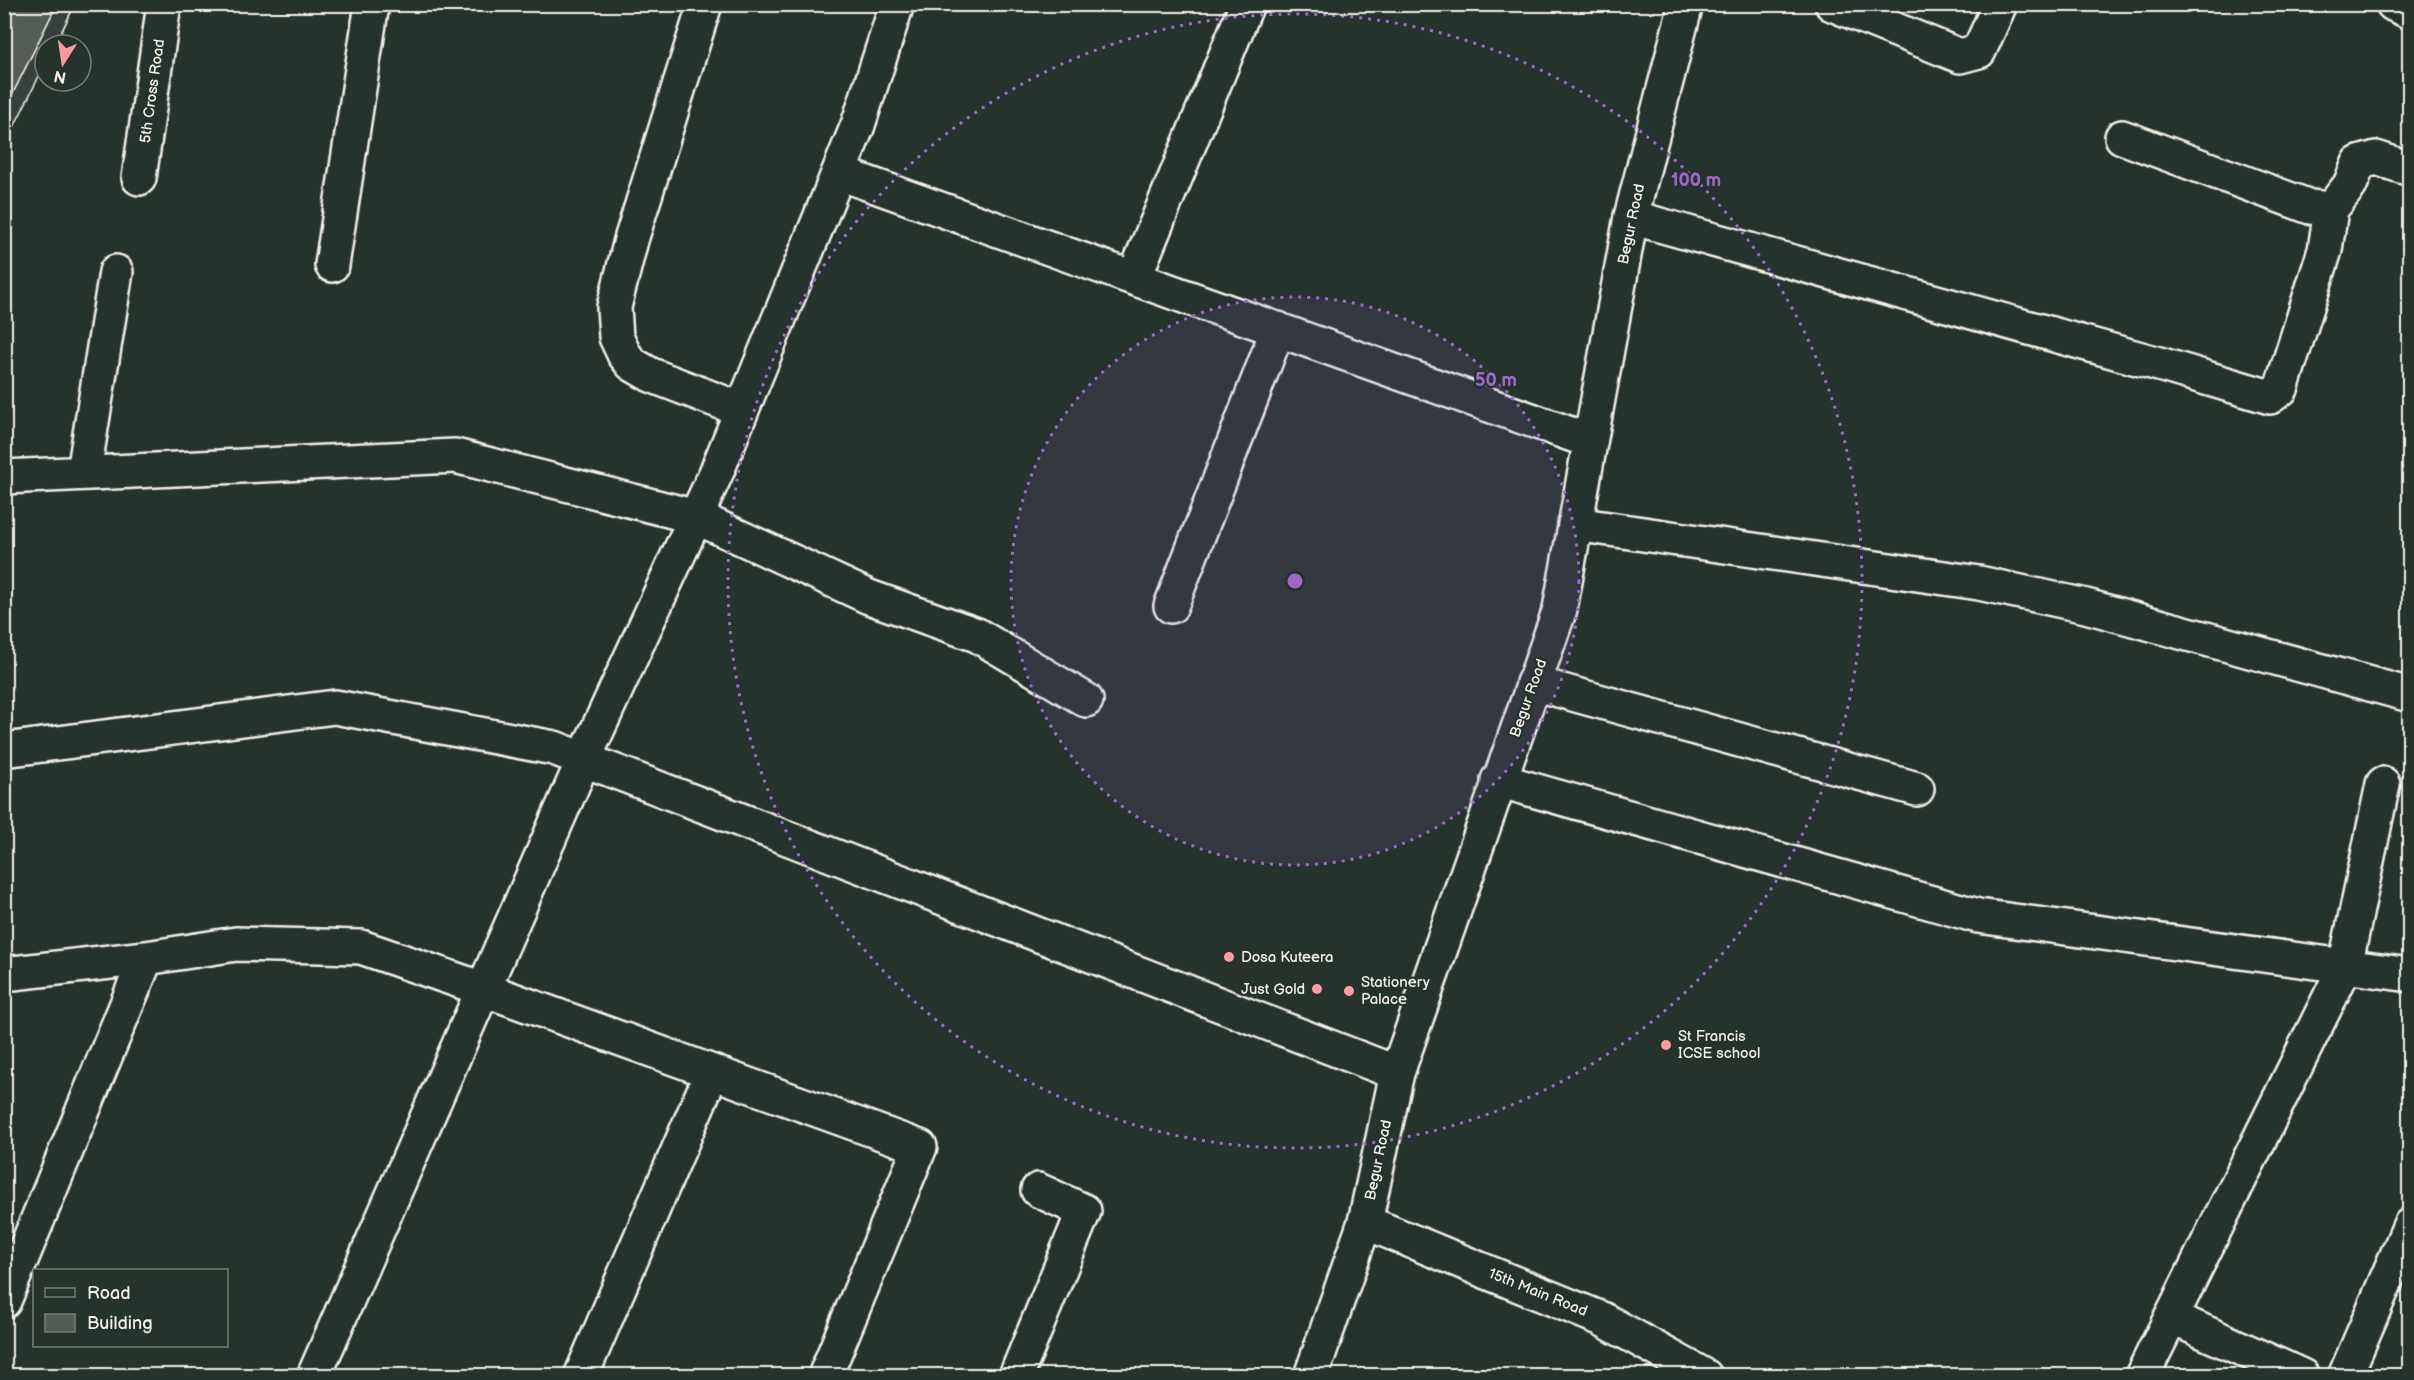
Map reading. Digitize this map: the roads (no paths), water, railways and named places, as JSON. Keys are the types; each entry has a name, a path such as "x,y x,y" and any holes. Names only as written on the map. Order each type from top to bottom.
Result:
{"street":[{"name":"5th Cross Road","path":"139,178 164,4"},
{"path":"332,265 372,4"},
{"path":"705,4 631,240 614,307 616,337 632,364 651,375 742,410"},
{"path":"314,1376 584,759 696,518 742,410 858,124 897,4"},
{"path":"1134,278 1247,4"},
{"name":"Begur Road","path":"1311,1376 1365,1222 1397,1073 1498,780 1560,609 1631,218 1686,4"},
{"path":"1832,4 1960,56 1979,51 2000,4"},
{"path":"2393,4 2409,12"},
{"path":"2122,137 2310,207 2331,208"},
{"path":"1631,218 2270,397 2280,389 2325,250 2331,208 2350,185 2359,163 2376,158 2409,169"},
{"path":"838,173 1590,441"},
{"path":"84,472 116,272"},
{"path":"1172,606 1278,329"},
{"path":"4,477 455,456 696,518 869,597 977,635 1086,700"},
{"path":"1575,524 1979,583 2086,606 2409,695"},
{"path":"1533,683 1917,789"},
{"path":"4,750 335,707 554,748 1397,1073"},
{"path":"1498,780 1978,916 2409,975"},
{"path":"2142,1376 2344,967 2384,784"},
{"path":"4,974 146,958 236,944 360,947 483,989 920,1147 825,1376"},
{"path":"4,1301 146,958"},
{"path":"581,1376 712,1072"},
{"path":"1016,1376 1084,1211 1038,1190"},
{"name":"15th Main Road","path":"1365,1222 1602,1319 1705,1376"},
{"path":"2345,1376 2409,1225"},
{"path":"2171,1317 2302,1376"}],"place":[{"name":"Dosa Kuteera","path":"1229,957"},
{"name":"Just Gold","path":"1317,989"},
{"name":"Stationery Palace","path":"1349,991"},
{"name":"St Francis ICSE school","path":"1666,1045"}]}
